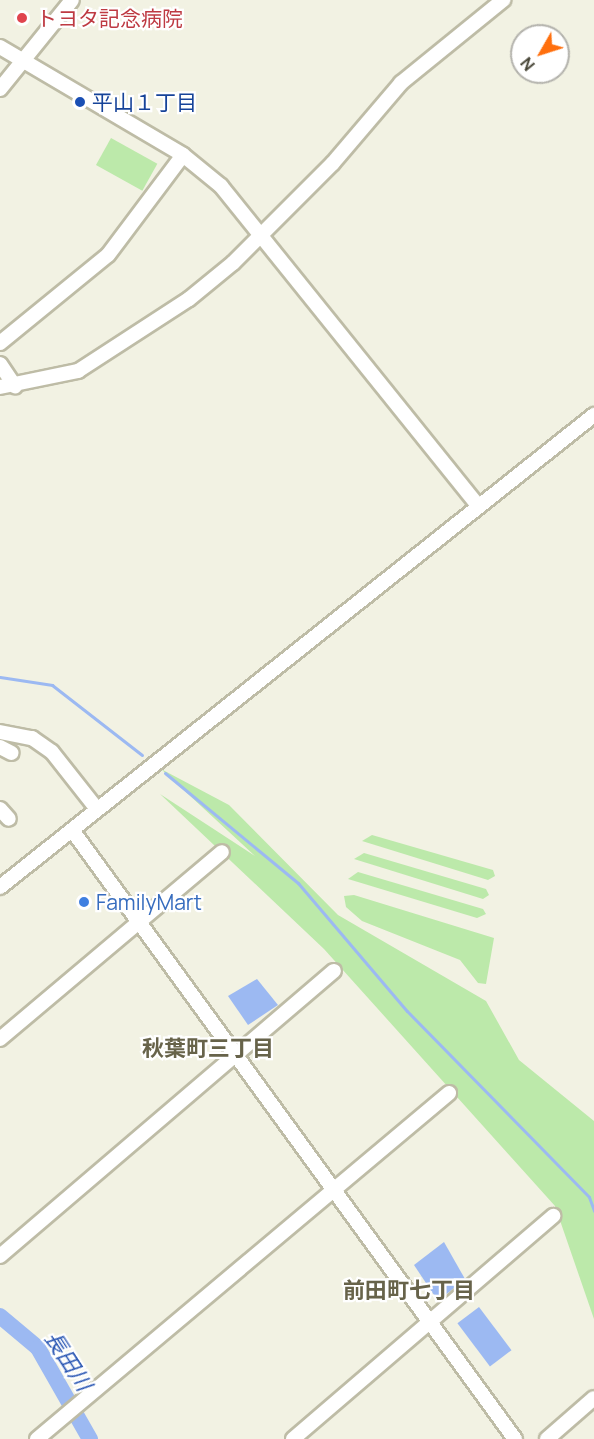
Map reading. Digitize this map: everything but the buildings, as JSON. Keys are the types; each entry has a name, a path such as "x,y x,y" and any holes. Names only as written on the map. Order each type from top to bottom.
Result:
{"street":[{"path":"0,90 72,0"},
{"path":"0,387 15,386 78,371 132,341 234,263 401,83 498,1"},
{"path":"0,47 26,60 183,155 264,233 478,506"},
{"path":"0,343 108,255 183,155"},
{"path":"0,364 15,386"},
{"path":"2,880 72,830 594,415"},
{"path":"0,732 32,738 52,752 97,809"},
{"path":"72,830 515,1439"},
{"path":"0,1039 222,852"},
{"path":"0,1256 334,971"},
{"path":"37,1439 333,1188 449,1093"},
{"path":"293,1439 553,1216"},
{"path":"547,1439 594,1398"}],"green space":[{"path":"111,138 157,164 142,191 96,165"},
{"path":"161,769 229,805 338,915 486,1001 519,1060 594,1121 594,1319 555,1206 324,949 160,794 255,856"},
{"path":"372,835 493,870 495,876 488,880 362,841"},
{"path":"364,853 486,889 489,895 483,899 354,859"},
{"path":"358,872 483,909 486,914 477,918 348,879"},
{"path":"354,895 494,938 486,984 478,983 460,960 362,921 346,907 344,896"}],"water":[{"path":"257,979 278,1005 248,1025 228,996"},
{"path":"444,1242 465,1279 438,1301 414,1265"},
{"path":"479,1307 511,1350 490,1366 457,1323"}],"waterway":[{"path":"0,677 52,685 142,755"},
{"path":"165,773 298,883 407,1011 589,1197 594,1211"},
{"name":"長田川","path":"0,1316 38,1348 90,1439"}],"place":[{"name":"トヨタ記念病院","path":"22,18"},
{"name":"平山１丁目","path":"80,102"},
{"name":"FamilyMart","path":"84,902"}],"district":[{"name":"秋葉町三丁目","path":"208,1049"},
{"name":"前田町七丁目","path":"409,1291"}]}
